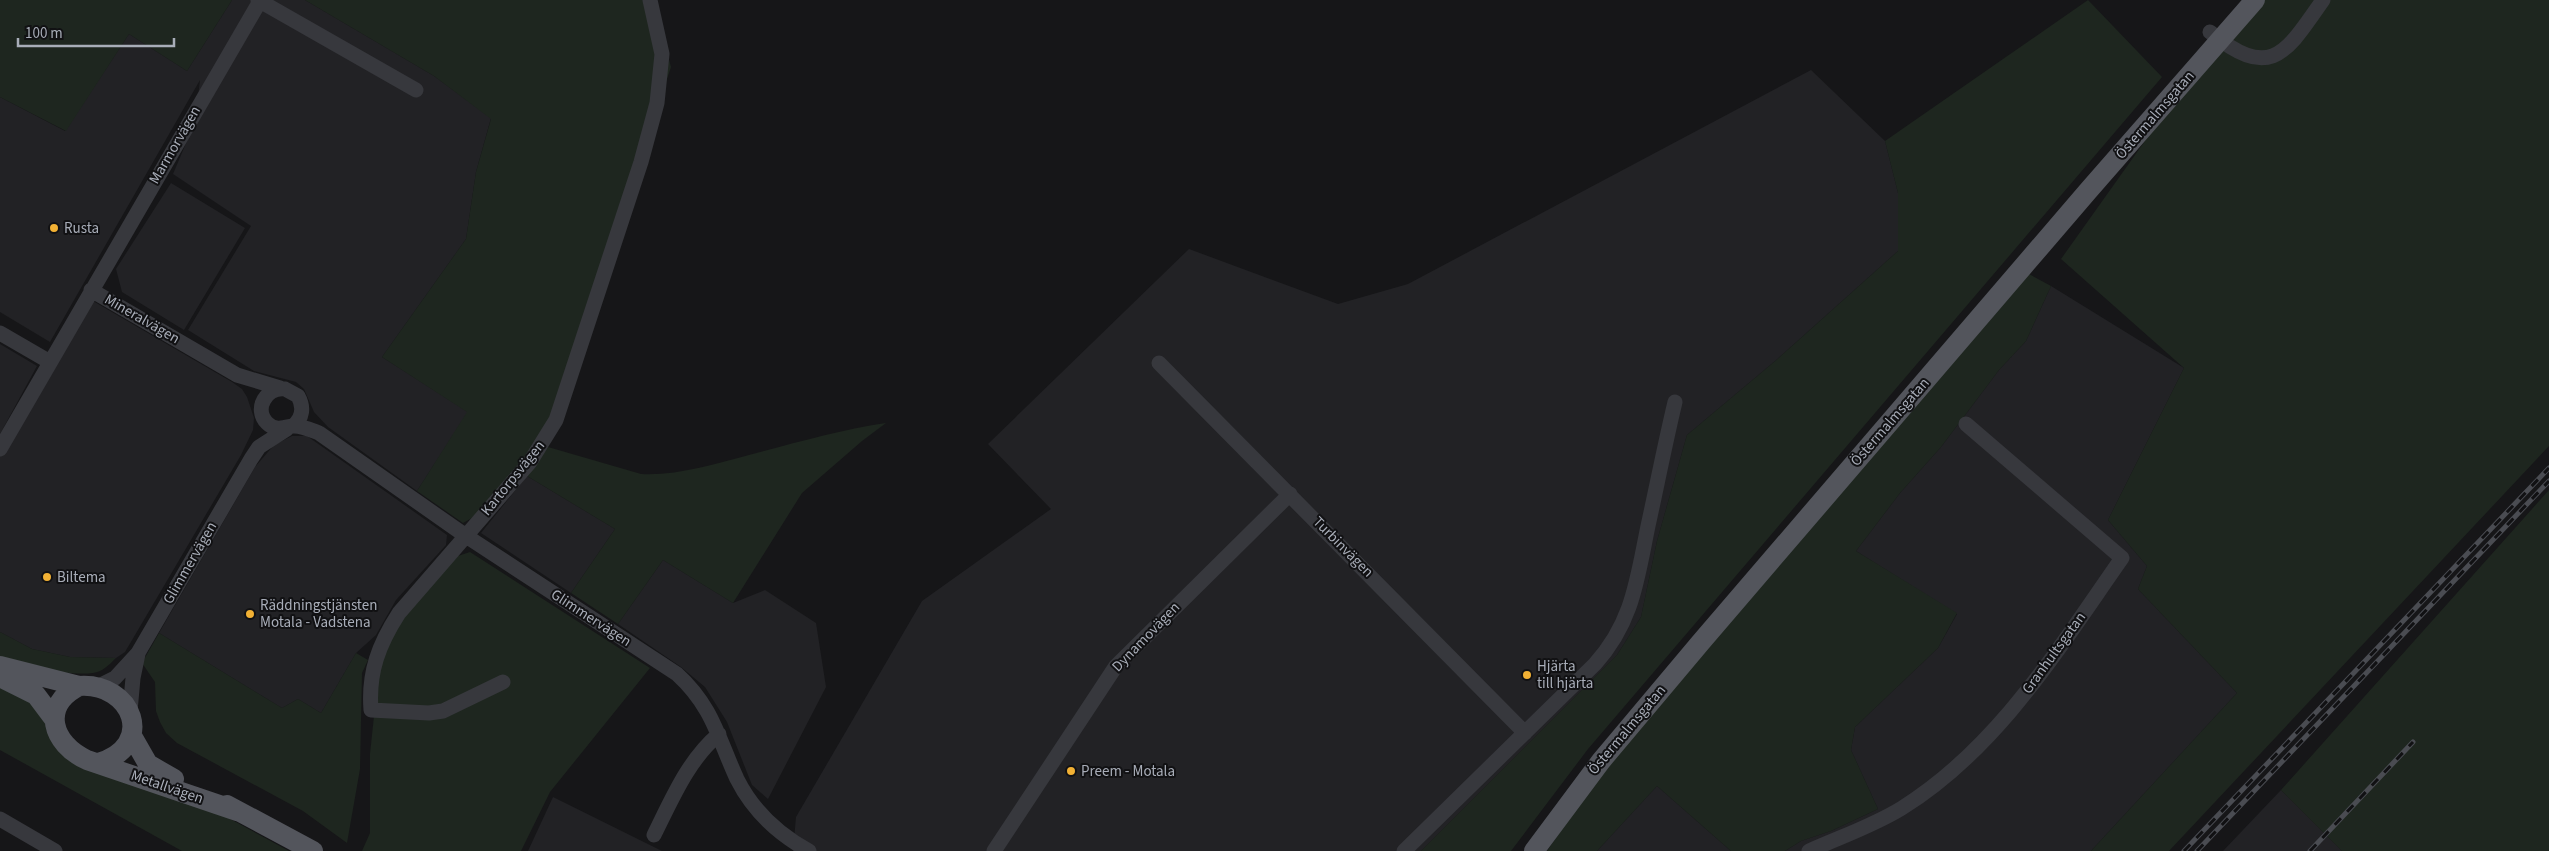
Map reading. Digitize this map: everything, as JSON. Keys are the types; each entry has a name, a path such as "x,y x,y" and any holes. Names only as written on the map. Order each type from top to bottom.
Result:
{"main road":[{"name":"Östermalmsgatan","path":"1534,851 1572,798 1633,722 2088,191 2215,36 2238,0"},
{"name":"Östermalmsgatan","path":"1518,851 1592,754 2082,186 2215,36 2256,0"},
{"path":"0,666 88,687 120,699 130,712 132,736 123,750 112,758 98,764 78,756 63,744 54,719 36,695 0,677"},
{"path":"54,719 62,700 88,687"},
{"name":"Metallvägen","path":"132,736 141,755 155,770 197,788 313,851"},
{"name":"Metallvägen","path":"98,764 237,811"}],"street":[{"name":"Marmorvägen","path":"91,290 259,0 416,90"},
{"name":"Kartorpsvägen","path":"503,682 443,711 420,713 370,710 370,688 374,663 389,627 408,599 466,536 537,452 553,426 658,103 662,54 650,0"},
{"path":"2215,36 2236,52 2249,57 2260,58 2277,55 2292,42 2323,0"},
{"name":"Mineralvägen","path":"0,449 91,290 237,375 280,388"},
{"path":"0,333 50,362"},
{"name":"Turbinvägen","path":"1159,363 1525,733"},
{"name":"Mineralvägen","path":"237,375 263,412"},
{"name":"Glimmervägen","path":"280,388 290,390 298,396 302,412 319,433 466,536 677,674 702,703 719,734 737,778 757,811 782,835 809,851"},
{"path":"263,412 267,395 280,388"},
{"path":"1404,851 1595,664 1624,624 1636,590 1675,402"},
{"name":"Glimmervägen","path":"263,412 271,426 290,427 319,433"},
{"name":"Glimmervägen","path":"88,687 115,678 138,653 259,447 263,412"},
{"name":"Glimmervägen","path":"259,447 299,420 302,412"},
{"name":"Granhultsgatan","path":"1809,851 1900,809 1940,782 1963,762 2027,691 2122,558 1966,424"},
{"name":"Dynamovägen","path":"994,851 1116,666 1290,494"},
{"name":"Glimmervägen","path":"130,712 133,678 138,653"},
{"path":"654,835 690,765 706,744 719,734"},
{"path":"0,820 52,850"}],"shaded area":[{"path":"0,0 232,0 187,71 129,34 66,131 0,97"},
{"path":"232,0 305,0 434,76 491,118 476,172 466,239 382,357 468,412 417,491 328,427 314,412 304,389 296,382 254,371 188,330 251,226 173,174 195,122 200,80 50,342 0,312 0,97 65,131 129,34 187,71"},
{"path":"305,0 653,0 671,67 547,441 493,506 463,523 417,491 467,412 382,357 466,239 476,172 491,119 434,76"},
{"path":"2088,0 2162,77 1588,749 1511,851 1421,851 1617,655 1641,617 1657,541 1687,435 1774,362 1898,251 1898,193 1885,141"},
{"path":"2261,0 2549,0 2549,446 2169,851 2091,851 2237,693 2138,589 2147,566 2108,520 2184,368 2061,259 2177,96"},
{"path":"1811,70 1885,141 1898,193 1898,251 1774,362 1687,435 1657,541 1641,617 1617,655 1421,851 793,851 796,817 922,601 1051,509 988,444 1189,249 1338,304 1408,284"},
{"path":"171,183 245,228 184,330 122,292 116,269"},
{"path":"2029,274 2051,286 2026,341 1999,370 1941,447 1900,493 1856,551 1957,613 1938,648 1855,727 1851,750 1878,809 1831,831 1801,841 1785,851 1731,851 1657,786 1597,851 1547,851 1600,773"},
{"path":"2051,286 2184,368 2108,520 2147,566 2138,589 2237,693 2091,851 1785,851 1801,841 1831,831 1878,809 1851,750 1855,727 1938,648 1957,614 1856,551 1900,493 1941,447 1999,370 2026,341"},
{"path":"93,301 242,389 247,397 254,418 253,430 241,455 125,652 116,658 70,657 32,649 0,632 0,446"},
{"path":"0,344 37,366 0,434"},
{"path":"886,423 862,441 802,493 733,603 663,560 618,624 571,593 615,529 527,476 548,447 641,474 654,474 695,469 800,441"},
{"path":"292,436 307,436 447,535 446,545 396,600 376,635 356,653 321,713 298,699 282,708 159,633 255,467 274,445"},
{"path":"527,476 615,529 571,593 481,533"},
{"path":"2549,490 2549,851 2342,851 2281,790"},
{"path":"470,552 650,668 550,792 521,851 362,851 370,833 370,754 380,659 409,606 455,557"},
{"path":"663,560 733,603 765,590 816,623 826,687 768,799 752,785 727,722 705,687 681,667 618,624"},
{"path":"0,632 32,649 70,657 116,658 102,670 93,673 59,672 33,667 0,657"},
{"path":"159,633 282,708 298,699 321,713 356,653 368,660 362,673 360,769 347,843 303,811 177,743 166,733 156,711 155,682 142,663"},
{"path":"0,681 39,707 53,740 221,814 289,851 182,851 0,750"},
{"path":"1657,786 1731,851 1597,851"},
{"path":"2281,790 2342,851 2223,851"},
{"path":"553,797 662,851 528,851"}],"railway":[{"path":"2184,851 2549,468"},
{"path":"2197,851 2549,481"},
{"path":"2310,851 2413,742"}],"place":[{"name":"Rusta","path":"54,228"},
{"name":"Biltema","path":"47,577"},
{"name":"Räddningstjänsten Motala - Vadstena","path":"250,614"},
{"name":"Hjärta till hjärta","path":"1527,675"},
{"name":"Preem - Motala","path":"1071,771"}]}
